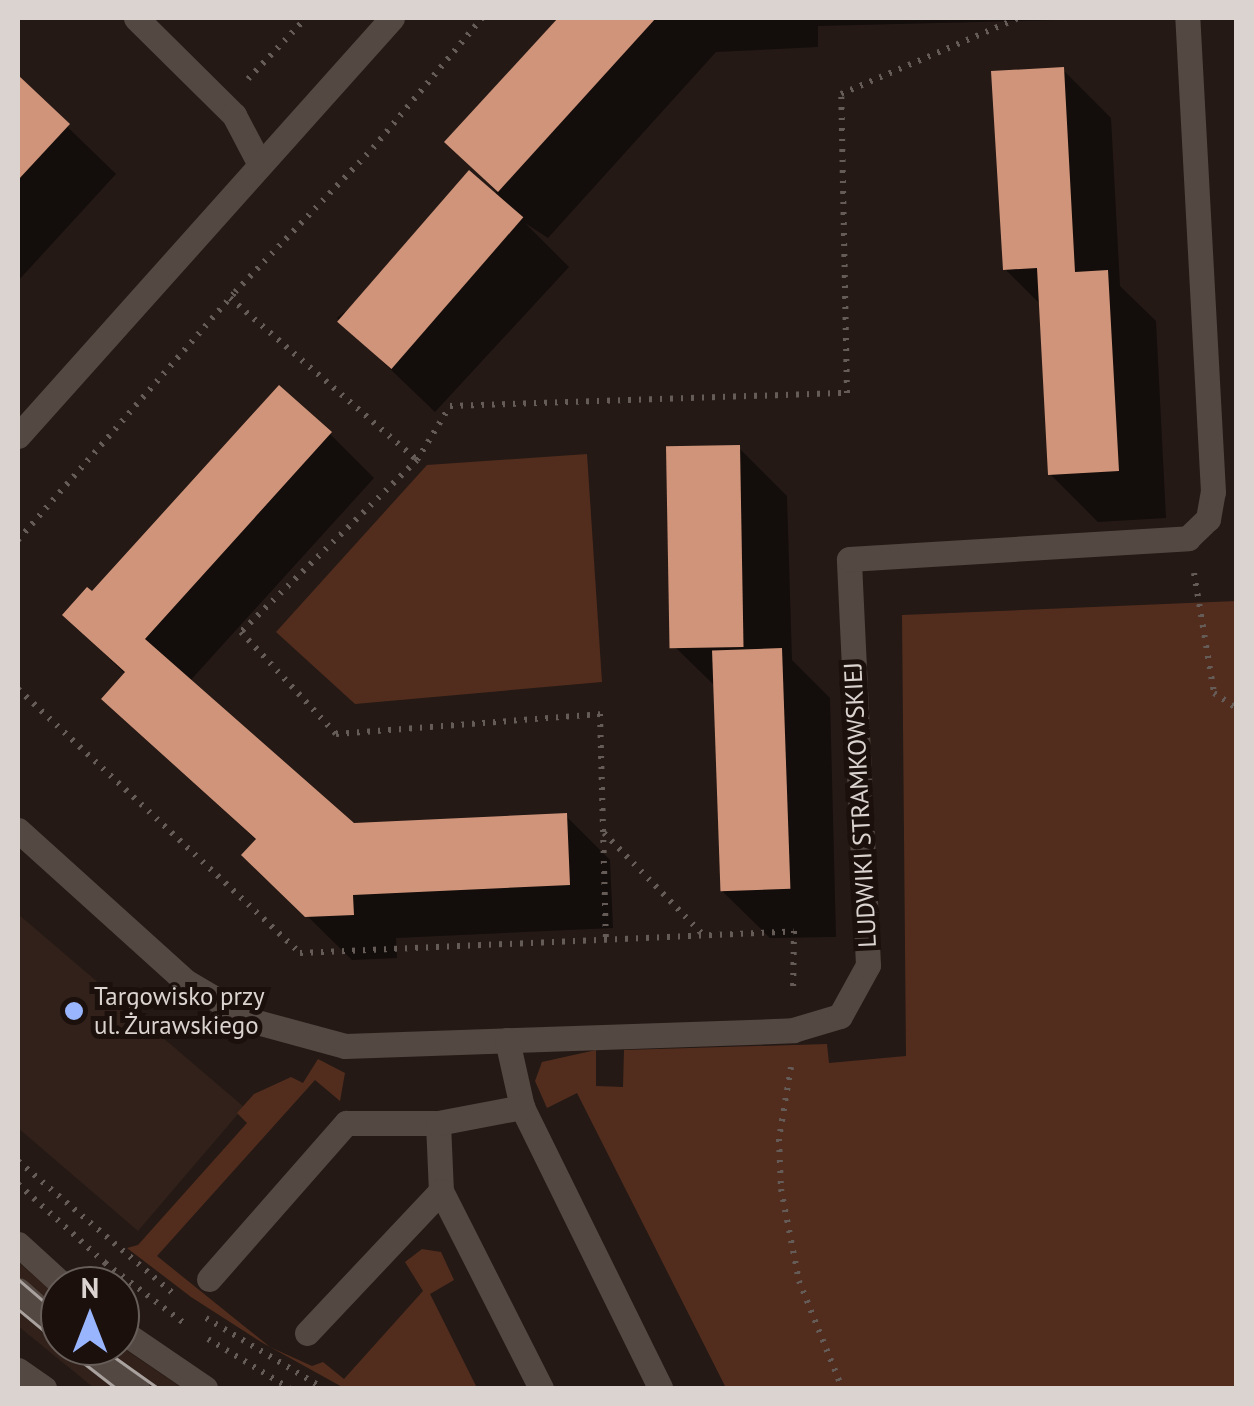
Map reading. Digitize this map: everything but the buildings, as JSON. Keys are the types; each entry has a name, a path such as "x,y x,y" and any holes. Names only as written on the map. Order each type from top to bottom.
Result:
{"street":[{"path":"136,18 224,105 258,161"},
{"path":"18,436 258,161 382,36 392,18"},
{"path":"1187,18 1213,492 1208,519 1188,538"},
{"name":"LUDWIKI STRAMKOWSKIEJ","path":"18,830 186,981 252,1020 345,1046 793,1030 840,1016 868,965 849,559 1188,538"},
{"path":"507,1040 522,1107 660,1388"},
{"path":"209,1279 346,1123 438,1123 522,1107"},
{"path":"438,1123 441,1191 541,1388"},
{"path":"307,1334 441,1191"},
{"path":"18,1244 42,1266"},
{"path":"18,1290 40,1309"},
{"path":"140,1344 205,1388"},
{"path":"108,1366 137,1388"},
{"path":"18,1370 44,1388"}],"path":[{"path":"224,105 306,18"},
{"path":"18,540 230,298 374,148 482,18"},
{"path":"606,944 600,714 336,734 241,632 417,460 450,406 846,393 841,94 1018,18"},
{"path":"230,298 417,460"},
{"path":"1188,538 1214,693 1236,708"},
{"path":"18,689 300,953 606,944 794,932 793,1030 778,1140 780,1189 799,1282 842,1388"},
{"path":"603,832 705,937"},
{"path":"18,1161 182,1300"},
{"path":"18,1184 120,1275 289,1388"},
{"path":"197,1312 317,1387"}],"shaded area":[{"path":"587,454 602,682 355,704 276,632 427,465"},
{"path":"1236,601 1236,1388 726,1388 577,1093 547,1108 535,1081 542,1062 596,1050 596,1086 623,1087 624,1050 827,1044 829,1063 906,1056 902,615"},
{"name":"Targowisko przy ul. Żurawskiego","path":"18,914 244,1107 138,1231 18,1128"},
{"path":"318,1059 345,1073 340,1101 315,1080 157,1256 270,1347 191,1297 127,1248 138,1245 247,1123 237,1113 254,1094 291,1077 303,1083"},
{"path":"422,1249 441,1252 454,1280 430,1294 477,1388 344,1388 270,1347 312,1366 323,1362 344,1379 423,1291 405,1262"},
{"path":"18,1262 40,1281 40,1344 18,1326"},
{"path":"140,1360 182,1388 94,1388 67,1366 140,1366"}],"tram line":[{"path":"18,1279 40,1298"},
{"path":"18,1309 40,1327"},
{"path":"88,1366 116,1388"},
{"path":"127,1366 158,1388"}],"place":[{"name":"Targowisko przy ul. Żurawskiego","path":"74,1011"}]}
